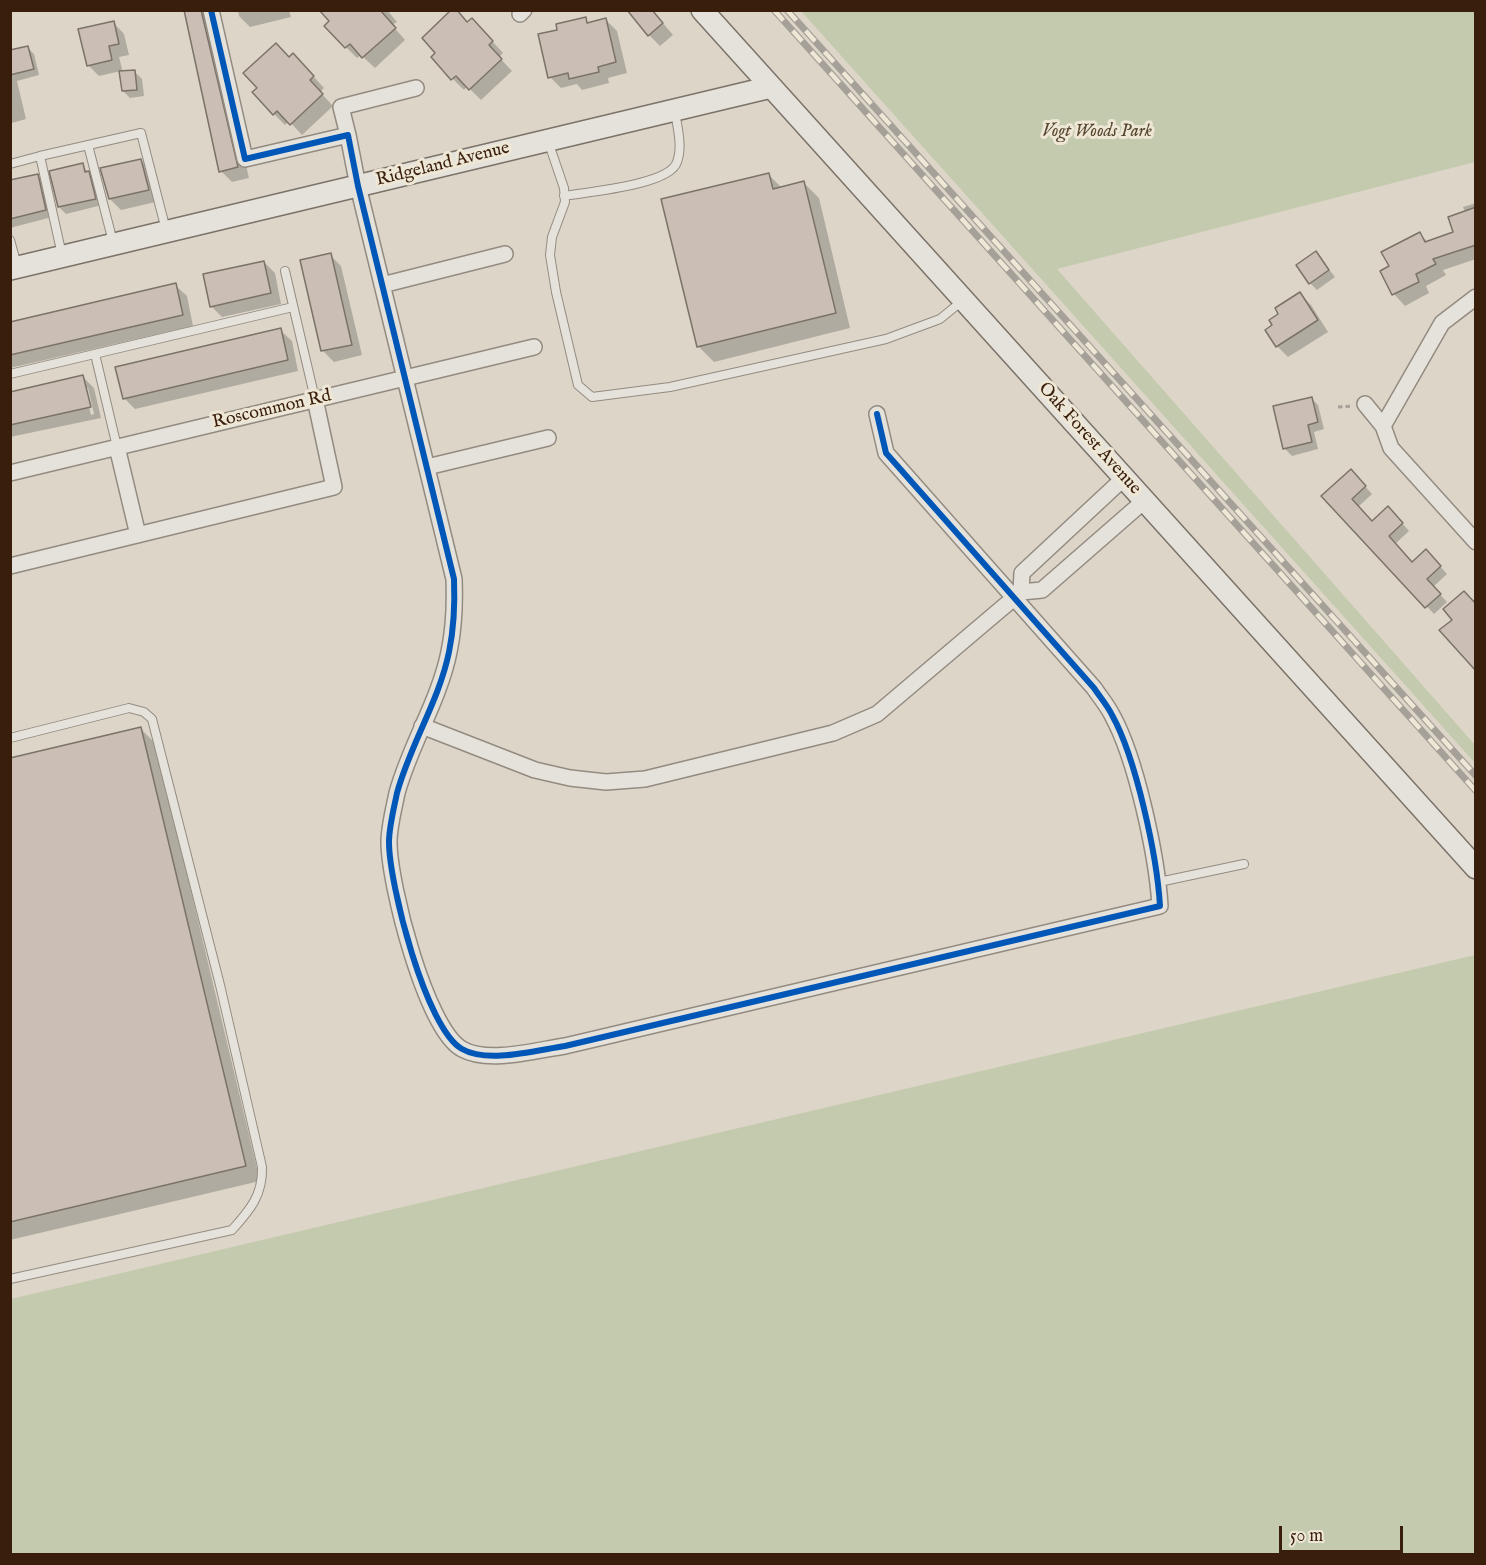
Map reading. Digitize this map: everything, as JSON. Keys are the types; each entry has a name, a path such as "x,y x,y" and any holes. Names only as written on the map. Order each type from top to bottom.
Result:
{"street":[{"path":"211,10 245,159 348,135"},
{"name":"Oak Forest Avenue","path":"702,10 1476,868"},
{"name":"Ridgeland Avenue","path":"14,268 771,87"},
{"path":"416,88 341,106 358,186 454,579 455,612 449,654 397,792 389,842 399,900 419,977 438,1022 462,1049 496,1057 565,1046 1160,906 1158,882 1126,747 1112,714 1094,688 1017,595 886,453 877,414"},
{"path":"382,285 505,254"},
{"path":"1383,426 1442,323 1476,297"},
{"name":"Roscommon Rd","path":"10,472 534,347"},
{"path":"10,566 334,487 315,399"},
{"path":"1365,404 1383,426 1391,448 1476,542"},
{"path":"427,467 548,438"},
{"path":"117,447 138,535"},
{"path":"1017,595 1022,573 1124,478"},
{"path":"422,726 536,770 606,782 645,779 833,733 877,714 1017,595 1042,590 1144,501"}],"lane":[{"path":"564,196 641,182 668,174 678,162 680,145 675,110"},
{"path":"10,164 141,133 166,232"},
{"path":"548,140 562,179 565,202 552,237 550,255 572,366 578,385 592,397 670,387 886,339 940,319 963,300"},
{"path":"88,145 113,244"},
{"path":"40,156 63,256"},
{"path":"10,240 14,268"},
{"path":"285,271 315,399"},
{"path":"10,374 293,307"},
{"path":"95,354 117,447"},
{"path":"10,738 129,708 144,712 152,719 220,985 262,1167 262,1182 255,1204 232,1230 10,1279"},
{"path":"1158,882 1244,864"}],"green space":[{"name":"Vogt Woods Park","path":"801,11 1475,11 1475,162 1057,269 1475,745 1475,763"},
{"path":"1475,955 1475,1554 11,1554 11,1299"}],"building":[{"path":"184,10 201,10 238,167 219,172"},
{"path":"319,10 380,10 396,28 362,58 350,44 345,48 324,26 329,21"},
{"path":"451,10 457,10 467,22 472,18 493,41 489,45 502,59 469,90 456,76 451,80 431,57 435,53 422,38"},
{"path":"627,10 652,10 663,23 648,36"},
{"path":"586,17 587,23 606,18 616,62 598,67 599,72 569,79 568,73 548,78 538,34 557,30 556,24"},
{"path":"114,21 119,44 109,46 112,60 87,66 78,29"},
{"path":"276,43 289,57 293,53 314,76 310,80 323,94 290,125 277,111 273,115 252,92 257,88 243,73"},
{"path":"28,46 34,69 10,75 10,50"},
{"path":"135,70 137,90 122,91 119,71"},
{"path":"141,159 149,190 109,199 100,168"},
{"path":"83,163 85,172 89,171 96,199 58,207 49,171"},
{"path":"769,173 773,189 804,181 836,313 697,347 661,199"},
{"path":"38,174 46,210 10,219 10,180"},
{"path":"1476,207 1476,245 1433,259 1436,264 1416,274 1419,282 1392,295 1380,271 1389,266 1381,252 1420,232 1425,242 1453,232 1448,217"},
{"path":"1316,251 1329,270 1309,284 1296,265"},
{"path":"331,253 352,345 321,351 300,260"},
{"path":"264,261 271,293 210,307 203,274"},
{"path":"176,283 183,315 10,355 10,322"},
{"path":"1300,292 1318,320 1276,347 1265,330 1272,325 1269,320 1278,314 1275,308"},
{"path":"281,328 288,360 123,399 115,367"},
{"path":"83,375 91,407 10,425 10,392"},
{"path":"1312,397 1318,422 1308,425 1312,442 1283,449 1273,406"},
{"path":"1351,469 1366,486 1352,499 1372,521 1388,506 1403,523 1389,536 1412,562 1426,549 1441,566 1427,579 1441,594 1425,608 1321,496"},
{"path":"1464,591 1476,604 1476,671 1439,630 1452,620 1443,609"},
{"path":"141,727 246,1166 10,1222 10,758"}],"railway":[{"path":"774,10 1476,791"},
{"path":"787,10 1476,776"}],"cycle path":[{"path":"211,10 245,159 348,135 358,186 454,579 454,616 449,652 438,688 397,793 389,842 395,889 423,986 435,1014 449,1036 462,1049 473,1053 499,1056 565,1046 1160,906 1155,861 1144,808 1129,756 1110,711 1094,688 886,453 877,414"}]}
